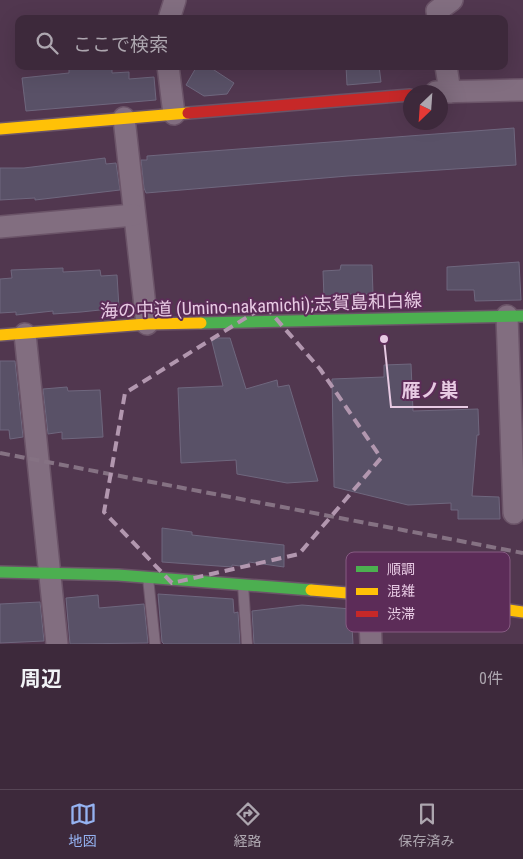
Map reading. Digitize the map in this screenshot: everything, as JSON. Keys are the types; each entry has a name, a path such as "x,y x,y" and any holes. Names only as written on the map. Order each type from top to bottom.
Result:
{"street":[{"path":"170,15 174,0"},
{"path":"438,15 437,11 452,0"},
{"path":"168,70 174,114"},
{"path":"444,85 446,70"},
{"path":"448,92 523,90"},
{"path":"0,129 403,96"},
{"path":"124,118 147,324"},
{"path":"0,227 134,215"},
{"path":"514,513 515,316"},
{"name":"海の中道 (Umino-nakamichi);志賀島和白線","path":"0,335 147,324 515,316"},
{"path":"25,334 57,644"},
{"path":"0,572 50,572 242,584 346,593"},
{"path":"510,611 523,612"}],"lane":[{"path":"148,578 155,644"},
{"path":"242,584 247,644"}],"highlighted area":[{"path":"265,306 320,369 381,458 299,554 172,583 104,512 125,393"}],"building":[{"path":"69,70 112,70 112,73 129,72 129,79 154,77 156,100 26,111 22,78 69,73"},
{"path":"195,70 214,70 234,83 227,94 204,96 186,85"},
{"path":"346,70 380,70 381,82 347,85"},
{"path":"514,128 516,165 348,176 146,193 144,188 141,160 147,160 147,156"},
{"path":"105,158 106,164 116,163 120,190 35,200 35,198 0,200 0,168 24,168"},
{"path":"519,262 521,300 475,301 474,290 447,290 447,267"},
{"path":"341,265 372,265 373,294 346,294 345,297 324,298 323,271 340,270"},
{"path":"63,268 63,272 100,270 101,276 117,275 119,308 53,314 53,311 16,315 16,312 0,313 0,279 12,278 11,270"},
{"path":"211,338 230,338 246,389 277,380 278,387 289,385 318,481 287,483 237,474 236,460 181,463 178,388 223,386"},
{"path":"0,361 15,361 23,437 10,439 9,430 0,430"},
{"path":"411,364 413,411 478,409 479,435 477,435 472,496 499,497 500,519 458,519 458,510 451,510 451,503 408,505 334,487 332,379 384,377 384,365"},
{"path":"67,387 68,391 100,390 103,437 62,439 62,432 48,434 43,389"},
{"path":"162,528 192,532 192,535 284,545 284,567 249,562 248,567 232,565 232,567 162,562"},
{"path":"158,594 233,599 234,613 238,612 240,644 164,644 162,642"},
{"path":"98,595 99,608 144,604 148,643 70,644 66,598"},
{"path":"40,602 44,641 0,643 0,604"},
{"path":"302,605 346,609 346,632 352,632 353,644 254,644 252,611"}],"railway":[{"path":"0,453 523,553"}],"traffic: fast":[{"path":"201,323 523,316"},
{"path":"0,572 118,575 311,590"}],"traffic: slow":[{"path":"0,129 188,113"},
{"path":"0,335 147,324 201,323"},
{"path":"311,590 346,593"},
{"path":"510,610 523,612"}],"traffic: jam":[{"path":"188,113 403,96"}],"place":[{"name":"雁ノ巣","path":"384,339"}]}
